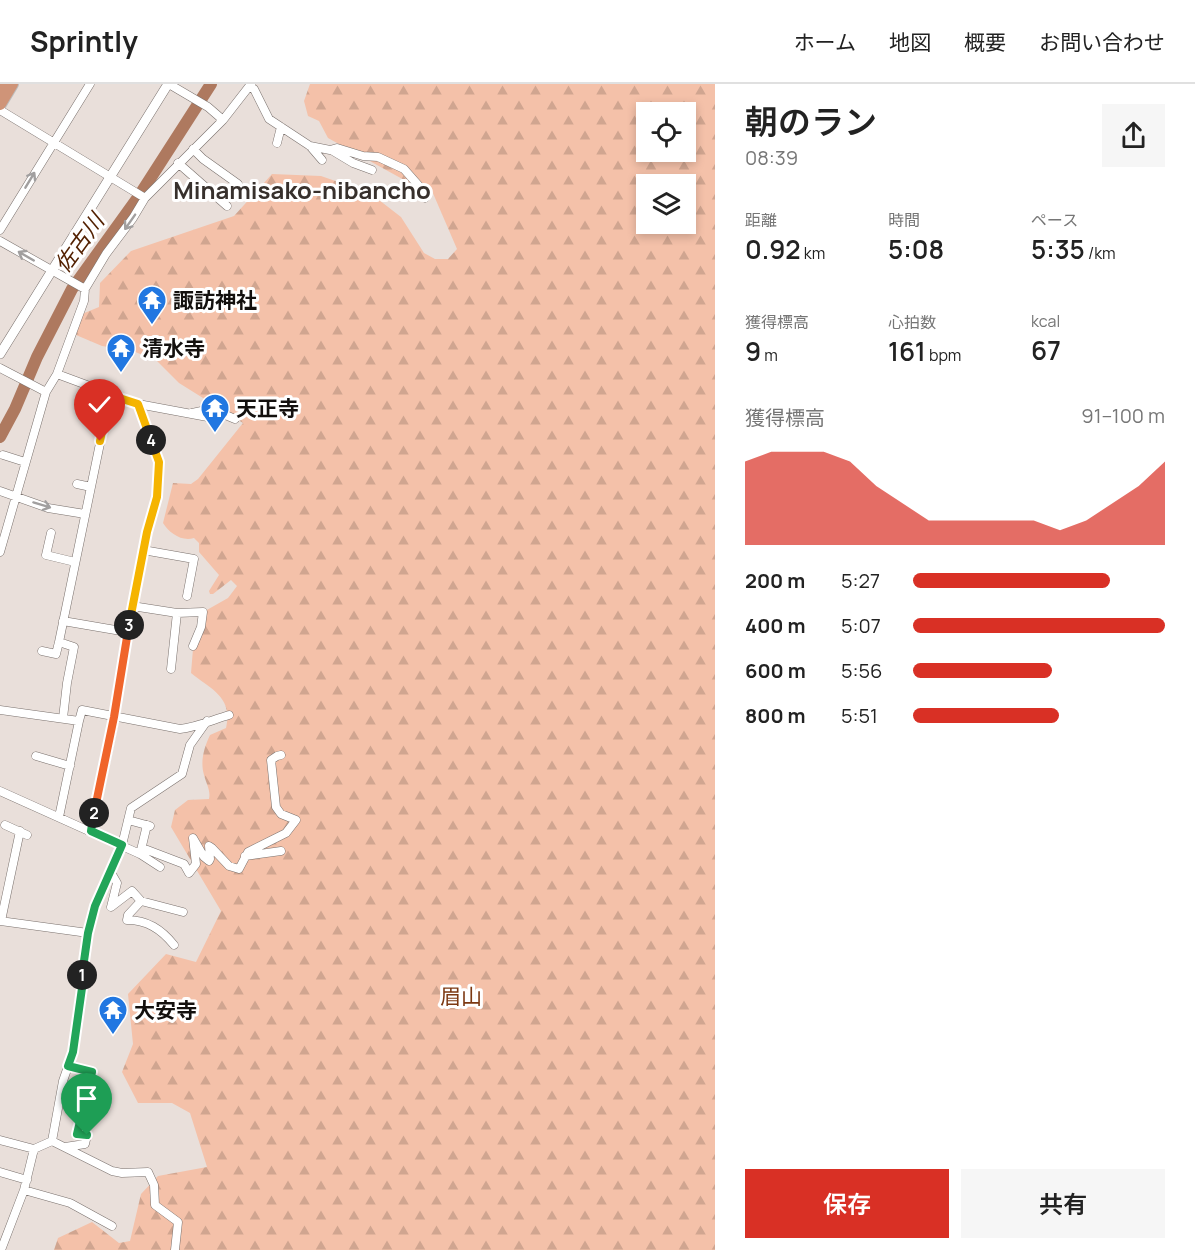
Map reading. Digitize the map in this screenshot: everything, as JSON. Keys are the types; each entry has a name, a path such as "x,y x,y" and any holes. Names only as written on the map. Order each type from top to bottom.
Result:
{"highway":[{"path":"0,104 12,84"}],"street":[{"path":"0,230 90,84"},
{"path":"0,354 169,84 223,120"},
{"path":"0,552 4,527 16,497 46,392 57,374 84,301 82,288 133,218 141,195 223,120 251,85 269,119 310,146 322,160"},
{"path":"0,110 141,195"},
{"path":"277,143 281,127"},
{"path":"310,146 339,152 353,163 372,170"},
{"path":"330,150 337,148 378,158 404,169 426,194 424,198"},
{"path":"193,149 238,184"},
{"path":"178,163 227,206"},
{"path":"0,241 82,288"},
{"path":"0,368 46,392"},
{"path":"57,374 138,404 213,418"},
{"path":"42,651 56,654 110,395"},
{"path":"91,831 114,717 132,606 157,497 159,462 138,404"},
{"path":"192,413 211,409 235,419"},
{"path":"3,455 25,462"},
{"path":"77,484 91,487"},
{"path":"0,491 48,508 85,514"},
{"path":"48,536 46,555 75,562"},
{"path":"144,550 194,559 187,596"},
{"path":"132,606 177,613 203,612 201,627 193,646"},
{"path":"171,669 177,613"},
{"path":"63,621 128,632"},
{"path":"59,642 74,647 63,718"},
{"path":"0,710 79,721"},
{"path":"59,818 82,710 180,729 196,727 207,721 229,716"},
{"path":"52,1141 63,1081 73,1052 88,933 95,906 122,845 131,808 182,774 190,745 207,721"},
{"path":"0,790 122,845 184,864 189,873 196,864 193,838 208,861 210,859 209,846 229,866 239,869 248,852 286,833 296,820 281,814 276,807 271,760 281,755"},
{"path":"36,756 70,766"},
{"path":"128,820 149,825 141,851"},
{"path":"5,825 23,833 1,921 88,933"},
{"path":"141,851 160,867"},
{"path":"245,856 281,851"},
{"path":"110,871 117,883 111,907 132,891 141,901 183,912"},
{"path":"141,901 127,920 140,920 162,931 174,945"},
{"path":"65,1147 85,1144 87,1135 77,1134 92,1072 68,1066"},
{"path":"0,1140 34,1149 52,1141 112,1170 122,1173 148,1172 154,1185 155,1206 178,1222 175,1250"},
{"path":"1,1250 24,1190 34,1149"},
{"path":"0,1172 27,1180"},
{"path":"24,1190 70,1203 112,1226"}],"green space":[{"name":"眉山","path":"310,84 715,84 715,1250 54,1250 58,1238 92,1222 119,1243 130,1241 141,1194 158,1176 207,1167 190,1113 172,1103 138,1103 122,1072 133,1044 128,994 166,954 196,962 221,911 171,827 175,810 188,800 209,799 209,790 202,765 203,755 210,735 226,728 227,717 224,701 191,673 193,649 205,611 228,598 237,586 231,580 210,594 209,591 219,575 199,552 199,543 194,538 185,539 176,536 163,523 173,483 191,484 198,479 243,423 179,383 157,361 133,351 102,346 76,335 82,314 99,307 100,283 131,251 234,216 272,174 321,176 370,193 401,217 424,253 435,259 448,259 457,249 432,191 406,181 328,138 319,121 308,116 304,101"}],"waterway":[{"name":"佐古川","path":"0,437 72,289 139,196 211,84"}],"place":[{"name":"諏訪神社","path":"152,326"},
{"name":"清水寺","path":"121,374"},
{"name":"天正寺","path":"215,434"},
{"name":"大安寺","path":"113,1036"}],"district":[{"name":"Minamisako-nibancho","path":"302,189"}],"route":[{"path":"87,1135 77,1134 92,1072 68,1066 73,1052 88,933 95,906 122,845 91,831 147,532 157,497 159,462 138,404 110,395 100,441"}]}
